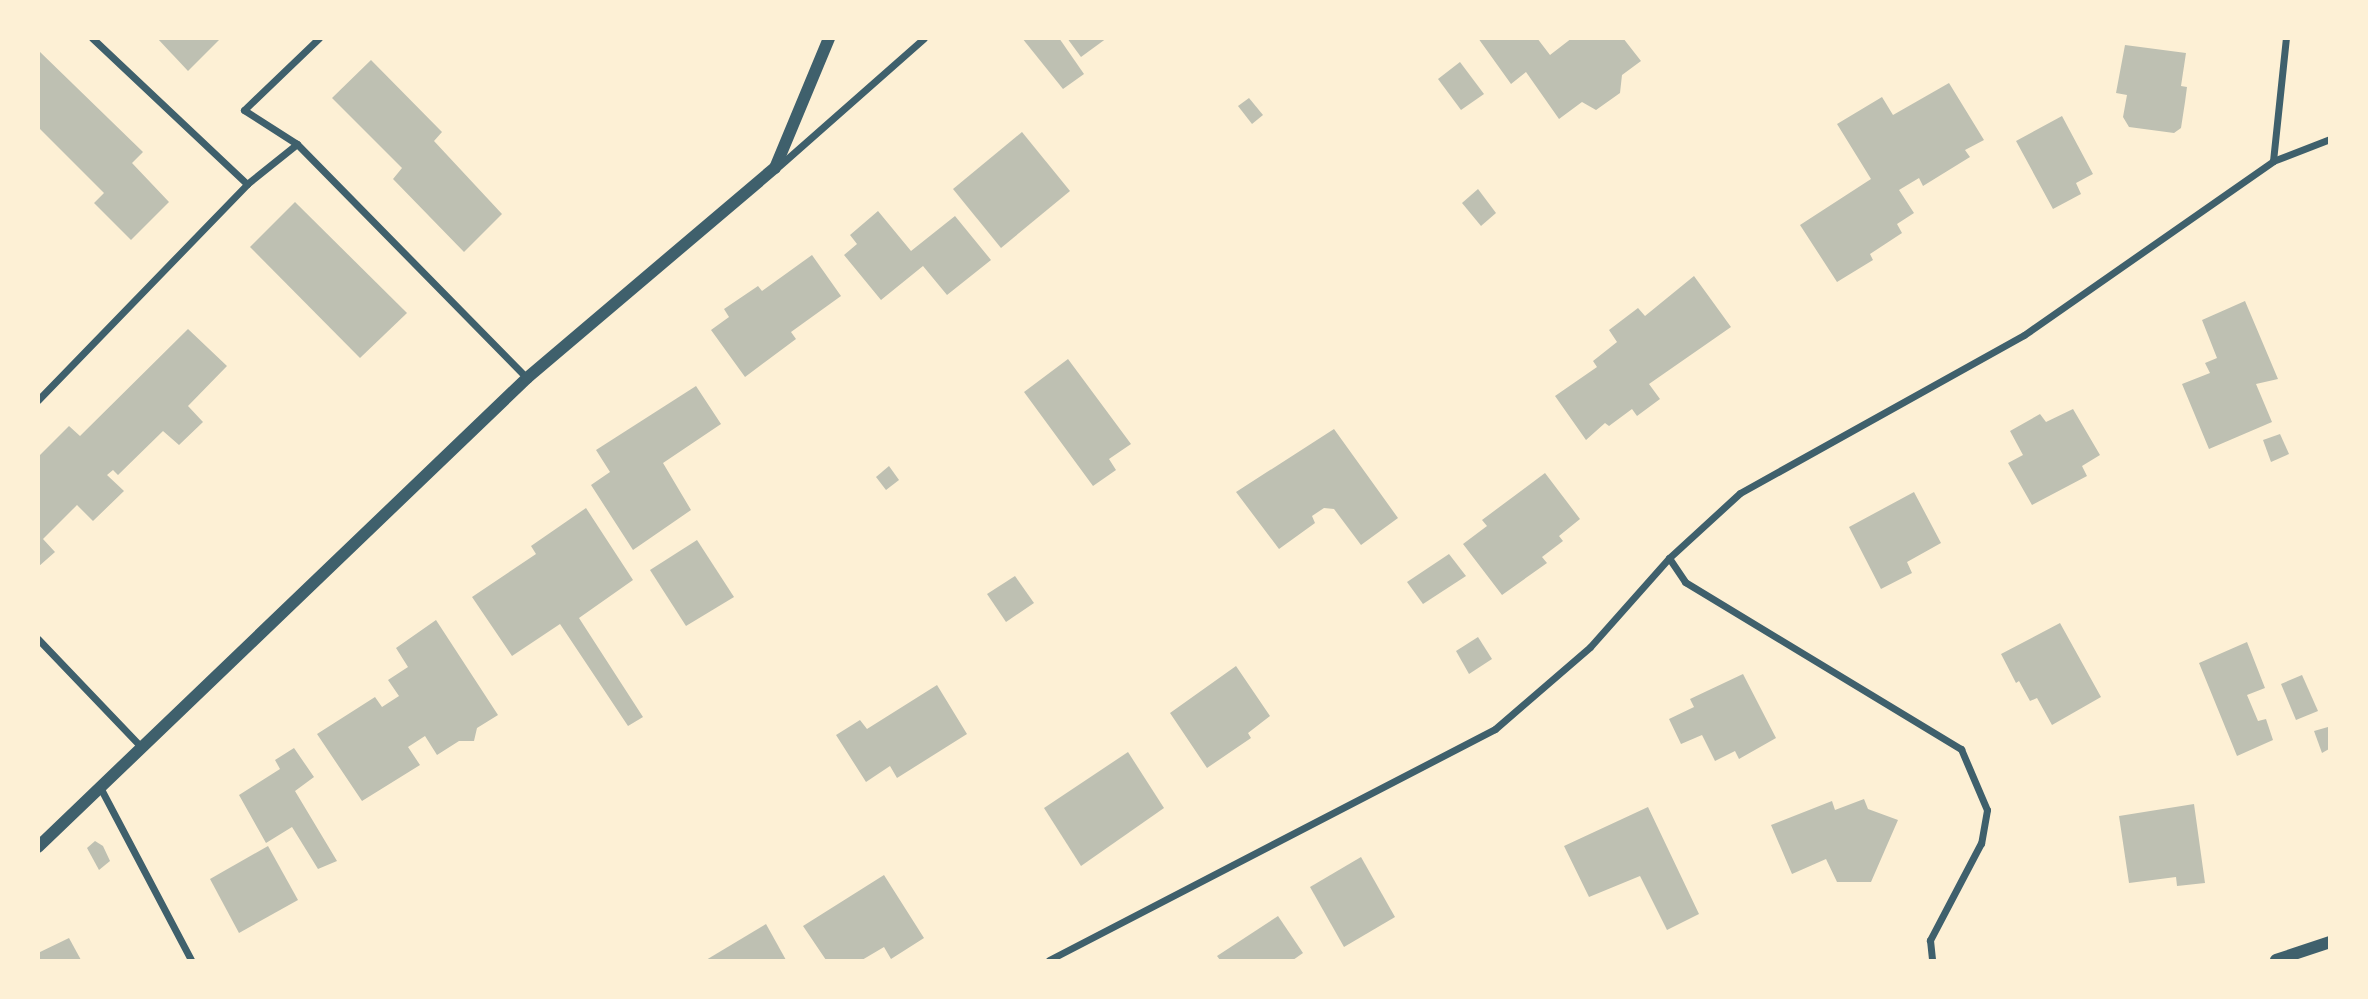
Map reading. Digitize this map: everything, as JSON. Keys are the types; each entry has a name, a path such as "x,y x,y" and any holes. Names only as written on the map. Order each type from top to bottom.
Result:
{"street":[{"path":"92,38 247,184"},
{"path":"319,38 244,110 297,144 527,379"},
{"path":"775,168 829,38"},
{"path":"38,847 102,790 527,379 924,38"},
{"path":"2273,161 2286,38"},
{"path":"1049,961 1495,729 1590,647 1670,558 1740,493 2024,335 2273,161 2329,139"},
{"path":"38,400 247,184 297,144"},
{"path":"1670,558 1685,582 1961,749 1987,810 1981,844 1930,940 1932,961"},
{"path":"38,639 143,748"},
{"path":"102,790 191,961"},
{"path":"2276,961 2329,942"}],"building":[{"path":"157,38 221,38 188,71"},
{"path":"1022,38 1059,38 1084,74 1063,89"},
{"path":"1067,38 1107,38 1081,57"},
{"path":"1478,38 1537,38 1550,55 1572,38 1623,38 1641,61 1622,75 1620,93 1596,110 1582,102 1559,119 1526,72 1511,84"},
{"path":"2125,45 2186,53 2181,86 2187,87 2185,102 2181,128 2174,133 2129,127 2123,117 2127,95 2116,93"},
{"path":"38,50 143,152 132,163 169,202 131,240 94,203 104,193 38,127"},
{"path":"371,60 442,132 434,141 502,214 464,252 393,179 402,168 332,98"},
{"path":"1460,62 1484,94 1461,110 1438,79"},
{"path":"1949,83 1984,140 1965,150 1970,157 1923,186 1919,178 1899,190 1914,213 1897,224 1902,233 1870,254 1873,260 1837,282 1800,225 1871,179 1837,124 1882,97 1893,115"},
{"path":"1249,98 1263,115 1252,124 1238,106"},
{"path":"2062,116 2093,174 2076,183 2081,194 2053,209 2016,141"},
{"path":"1022,132 1070,191 1001,248 953,189"},
{"path":"1478,189 1496,213 1481,226 1462,203"},
{"path":"295,202 407,313 360,358 250,247"},
{"path":"878,211 911,251 955,216 991,260 947,295 923,266 881,300 844,255 857,244 850,235"},
{"path":"812,255 841,296 791,332 796,339 745,377 711,330 729,317 724,309 758,286 762,291"},
{"path":"1694,276 1731,327 1649,384 1660,399 1637,416 1632,409 1609,426 1605,423 1586,440 1555,396 1597,367 1593,361 1617,342 1609,330 1638,308 1645,316"},
{"path":"2245,301 2278,379 2256,384 2272,422 2209,449 2182,384 2210,373 2205,363 2217,358 2202,320"},
{"path":"188,329 227,366 188,406 203,422 179,445 163,431 118,475 113,470 107,475 124,491 93,521 77,505 43,539 55,552 38,567 38,457 69,426 80,436"},
{"path":"1068,359 1131,444 1109,459 1116,470 1093,486 1024,392"},
{"path":"696,386 721,424 663,463 691,510 633,550 591,485 610,472 596,450"},
{"path":"2073,409 2100,455 2082,466 2087,476 2032,505 2008,463 2023,455 2010,431 2040,414 2046,422"},
{"path":"1334,429 1398,518 1361,545 1334,509 1324,508 1312,516 1315,523 1279,549 1236,492"},
{"path":"2280,434 2289,454 2271,462 2263,440"},
{"path":"889,466 899,480 886,490 876,477"},
{"path":"1545,473 1580,519 1559,536 1563,541 1542,557 1547,563 1502,595 1463,544 1487,526 1482,520"},
{"path":"1914,492 1941,543 1907,562 1912,573 1881,589 1849,527"},
{"path":"586,508 633,580 579,618 643,717 628,726 560,624 512,656 472,597 536,554 531,546"},
{"path":"697,540 734,597 686,626 650,570"},
{"path":"1449,554 1466,576 1423,604 1407,582"},
{"path":"1015,576 1034,603 1006,622 987,594"},
{"path":"436,620 498,715 477,728 474,741 459,741 437,755 425,736 408,747 420,765 362,801 317,734 375,697 382,707 399,696 388,680 408,667 396,648"},
{"path":"2060,623 2101,697 2052,725 2037,698 2030,701 2019,681 2016,683 2001,654"},
{"path":"1478,637 1492,659 1469,674 1456,651"},
{"path":"2247,642 2265,688 2247,695 2258,721 2266,719 2273,740 2237,756 2199,663"},
{"path":"1236,666 1270,716 1248,733 1251,738 1207,768 1170,713"},
{"path":"1743,674 1776,738 1739,759 1735,751 1715,761 1702,735 1681,744 1669,719 1694,707 1690,699"},
{"path":"2302,675 2318,711 2296,720 2281,684"},
{"path":"937,685 967,734 897,778 890,766 866,782 836,735 860,720 867,729"},
{"path":"2328,727 2329,749 2322,753 2314,731"},
{"path":"294,748 314,777 295,791 337,861 318,869 292,827 266,843 239,795 280,769 275,760"},
{"path":"1128,752 1164,808 1081,866 1044,808"},
{"path":"1864,799 1868,809 1898,820 1871,882 1837,882 1826,859 1792,874 1771,825 1832,801 1835,810"},
{"path":"2194,804 2205,883 2177,886 2176,877 2129,883 2119,816"},
{"path":"1648,807 1699,914 1667,930 1640,876 1589,897 1564,846"},
{"path":"95,841 103,846 110,861 99,870 87,848"},
{"path":"268,846 298,900 239,933 210,879"},
{"path":"1361,857 1395,917 1344,947 1310,887"},
{"path":"884,875 924,938 891,959 884,947 862,960 826,960 803,926"},
{"path":"1278,916 1303,953 1293,960 1220,960 1217,956"},
{"path":"766,924 786,960 706,960"},
{"path":"69,938 81,960 38,960 38,953"}]}
